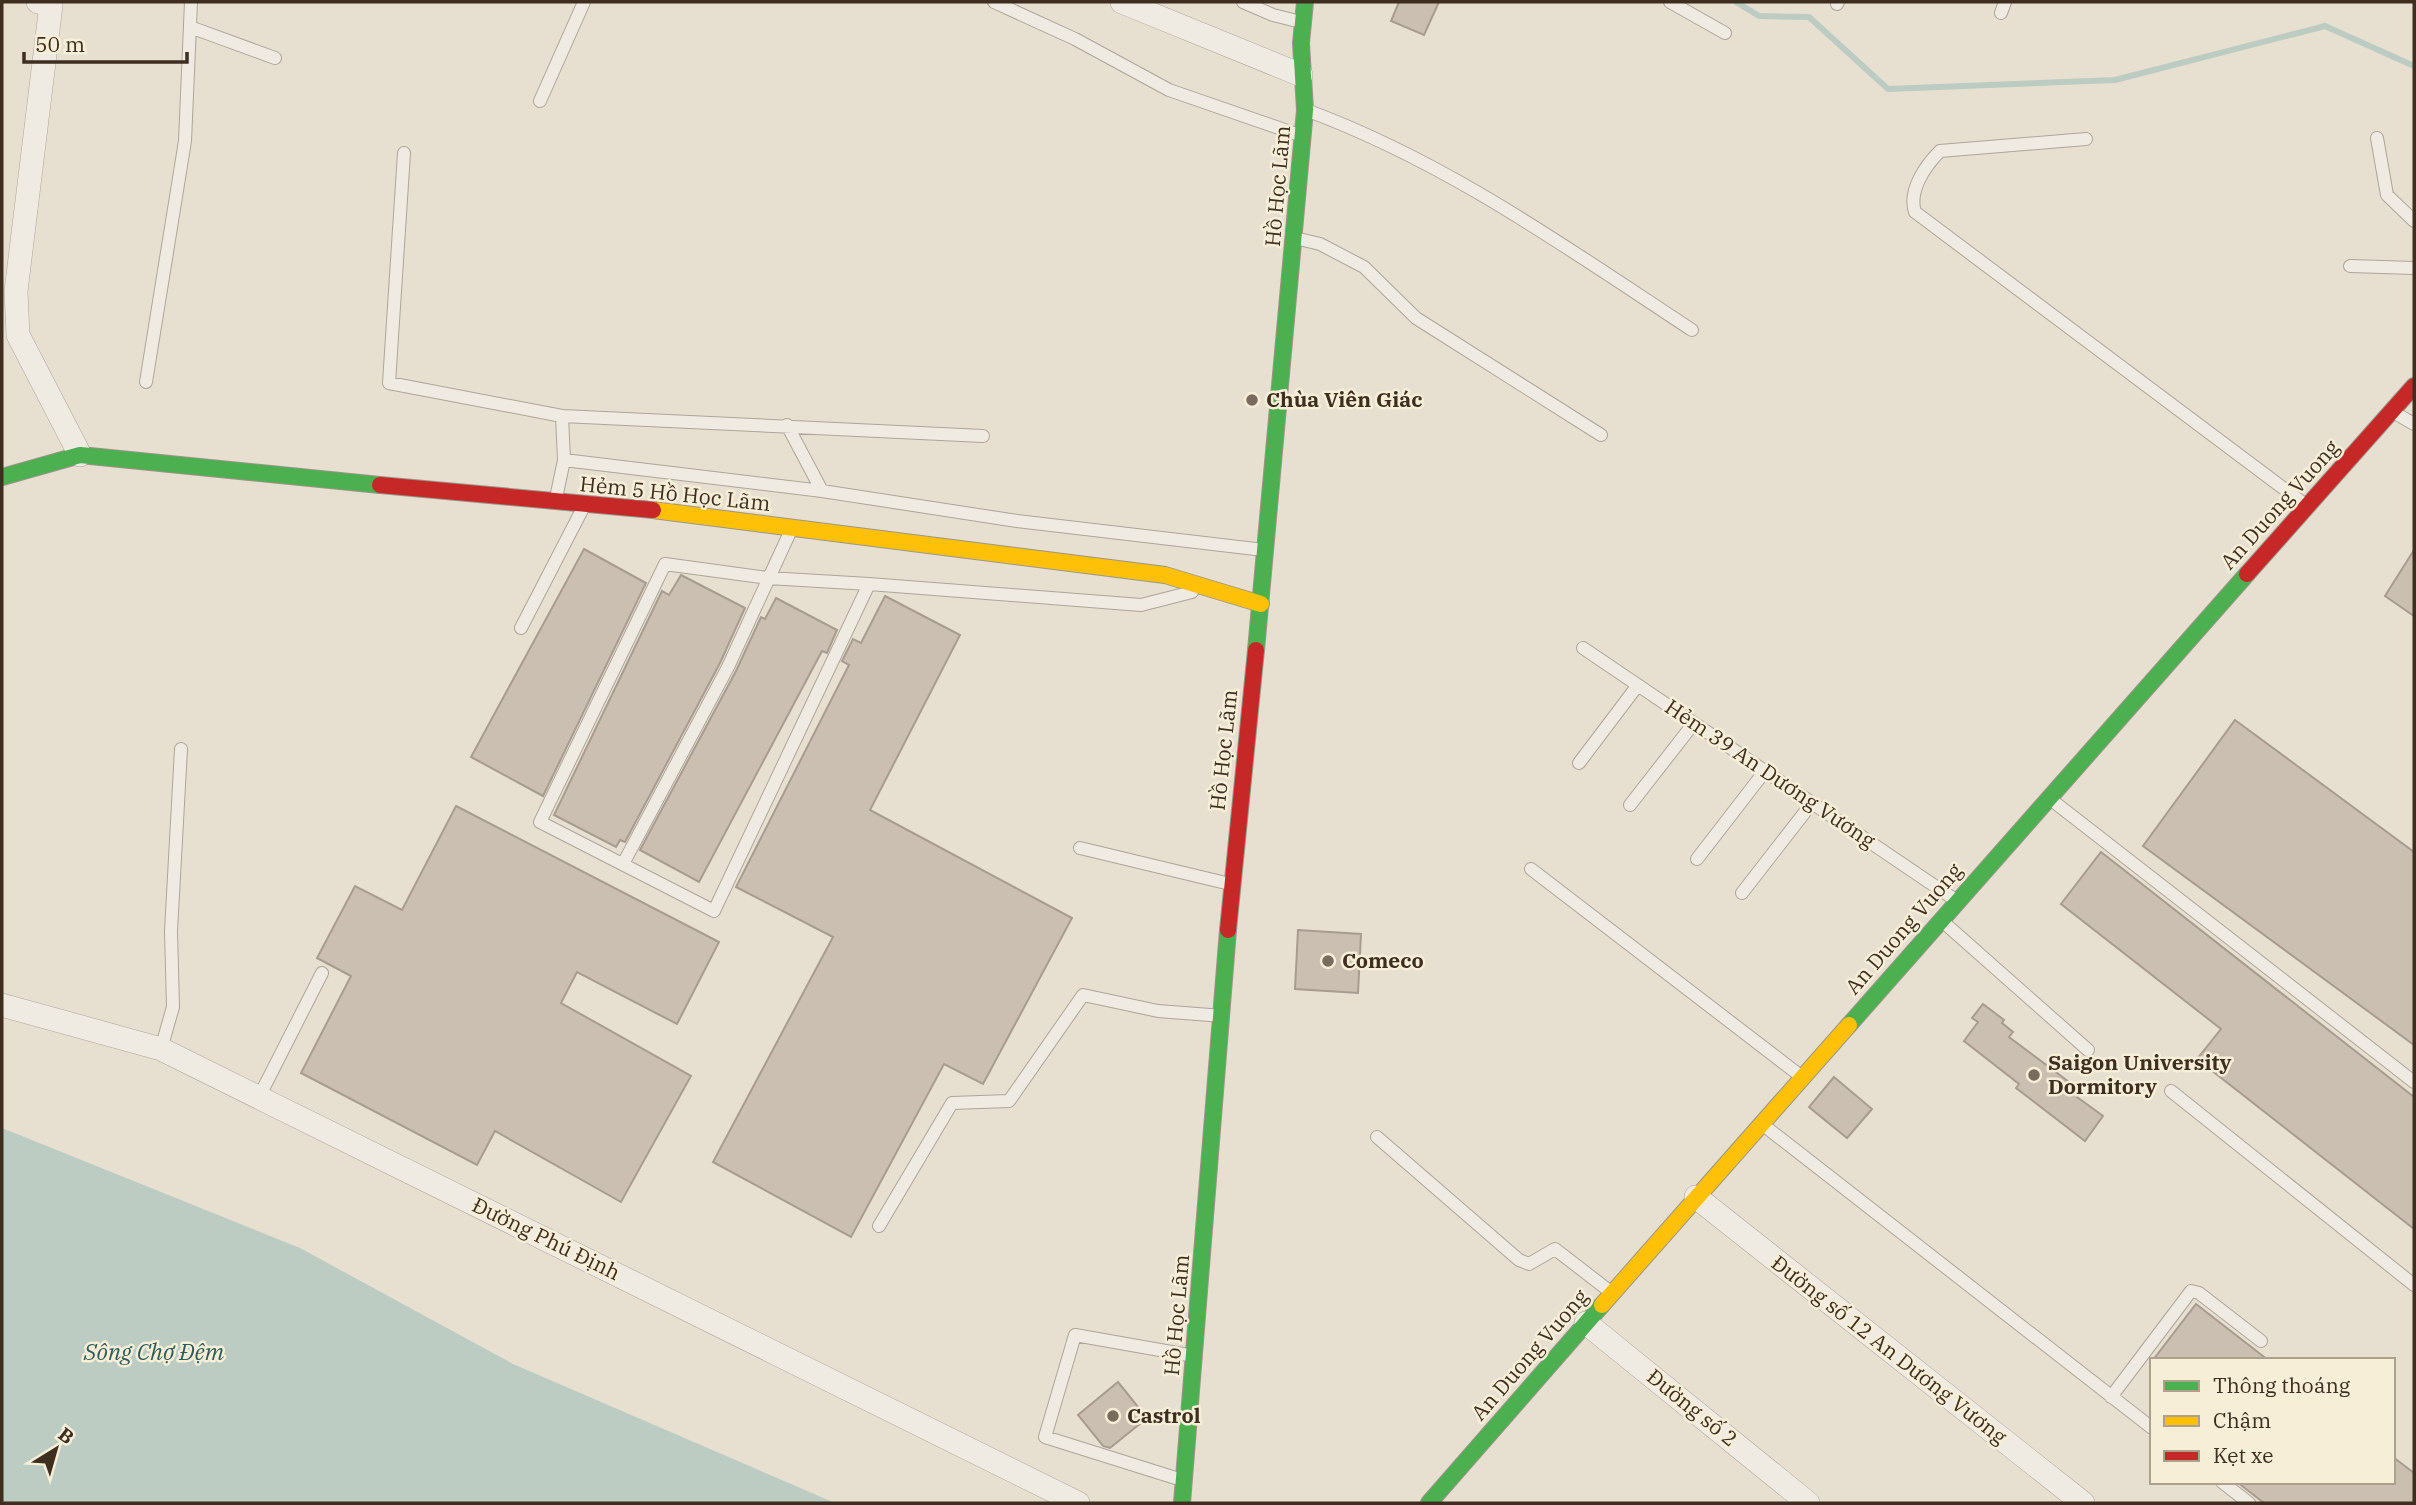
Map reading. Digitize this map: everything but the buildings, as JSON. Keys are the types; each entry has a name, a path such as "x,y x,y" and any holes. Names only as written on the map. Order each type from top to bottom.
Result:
{"main road":[{"name":"Hồ Học Lãm","path":"1182,1503 1223,1016 1230,884 1261,604 1306,110 1301,75 1301,22 1305,2"},
{"name":"An Duong Vuong","path":"1429,1503 1761,1123 2414,386"},
{"path":"2,477 80,456"},
{"name":"Hẻm 5 Hồ Học Lãm","path":"80,456 555,503 586,502 1164,575 1261,604"}],"street":[{"path":"38,2 51,5 9,298 18,335 80,456"},
{"path":"1122,2 1301,75"},
{"name":"Đường Phú Định","path":"2,1005 161,1049 1078,1503"},
{"name":"Đường số 12 An Dương Vương","path":"1696,1197 2082,1503"},
{"name":"Đường số 2","path":"1587,1323 1800,1500"}],"lane":[{"path":"146,382 184,141 191,2"},
{"path":"540,102 584,2"},
{"path":"994,2 1075,39 1169,90 1303,136"},
{"path":"1243,2 1273,15 1301,22"},
{"path":"1670,2 1725,33"},
{"path":"190,27 275,58"},
{"path":"1306,110 1378,138 1497,201 1692,330"},
{"path":"2377,138 2386,195 2414,221"},
{"path":"2086,139 1940,151 1915,188 1912,202 1915,212 2307,506"},
{"path":"404,153 389,383 562,416 983,436"},
{"path":"1294,238 1320,244 1364,267 1416,318 1601,435"},
{"path":"2350,266 2414,268"},
{"path":"2392,411 2414,424"},
{"path":"555,503 564,460 562,416"},
{"path":"787,425 822,491"},
{"path":"564,460 822,491 1017,521 1265,550"},
{"path":"521,628 586,502"},
{"path":"623,864 728,667 792,528"},
{"path":"869,584 714,911 540,822 665,564 768,578 869,584 1141,605 1205,587"},
{"name":"Hẻm 39 An Dương Vương","path":"1583,648 1957,901"},
{"path":"1579,763 1638,685"},
{"path":"1630,805 1695,723"},
{"path":"161,1049 173,1007 171,931 181,748"},
{"path":"1697,859 1765,771"},
{"path":"2048,798 2414,1082"},
{"path":"1742,893 1812,803"},
{"path":"1080,848 1230,884"},
{"path":"1531,869 1802,1077"},
{"path":"1941,919 2088,1049"},
{"path":"259,1097 322,974"},
{"path":"879,1226 952,1103 1009,1101 1083,995 1157,1011 1223,1016"},
{"path":"2171,1091 2414,1285"},
{"path":"1761,1123 2150,1426"},
{"path":"1377,1137 1519,1260 1529,1264 1555,1249 1612,1293"},
{"path":"2111,1397 2191,1291 2199,1293 2262,1341"},
{"path":"1185,1480 1045,1437 1075,1335 1194,1356"},
{"path":"2225,1484 2249,1503"}],"water":[{"name":"Sông Chợ Đệm","path":"2,1128 300,1248 513,1364 835,1503 2,1503"}],"waterway":[{"path":"1736,2 1759,16 1809,17 1888,89 2115,80 2325,26 2414,66"}],"traffic: fast":[{"path":"1256,650 1305,110 1301,43 1305,2"},
{"path":"2,477 80,455 380,485"},
{"path":"1849,1025 2247,574"},
{"path":"1182,1503 1228,930"},
{"path":"1429,1503 1602,1305"}],"traffic: slow":[{"path":"653,510 1165,575 1261,604"},
{"path":"1602,1305 1849,1025"}],"traffic: jam":[{"path":"2247,574 2414,386"},
{"path":"380,485 653,510"},
{"path":"1228,930 1256,650"}],"place":[{"name":"Chùa Viên Giác","path":"1252,400"},
{"name":"Comeco","path":"1328,961"},
{"name":"Saigon University Dormitory","path":"2034,1075"},
{"name":"Castrol","path":"1113,1416"}]}
